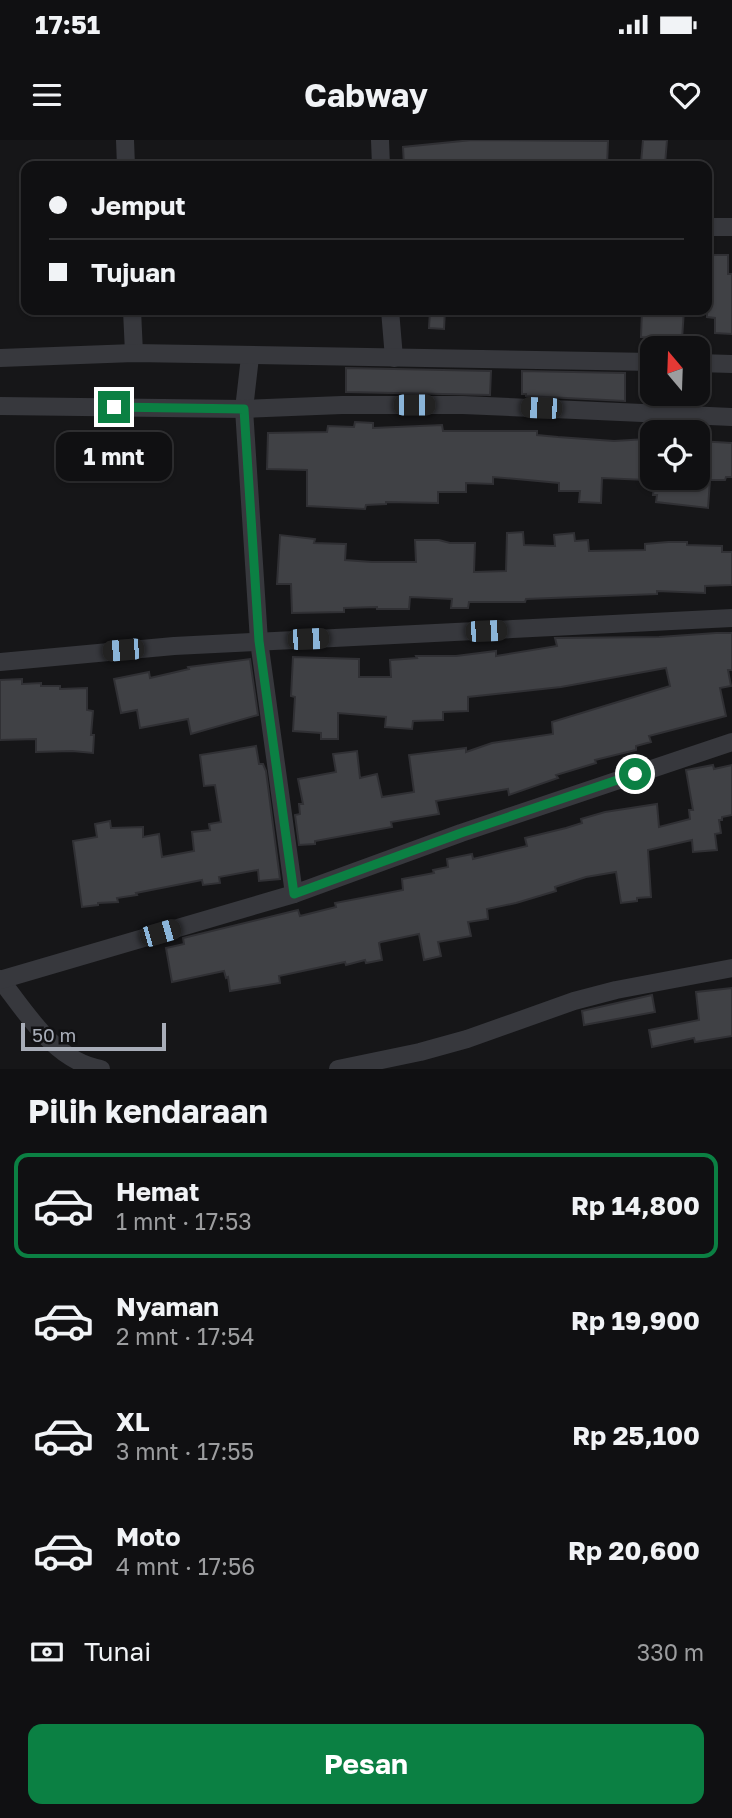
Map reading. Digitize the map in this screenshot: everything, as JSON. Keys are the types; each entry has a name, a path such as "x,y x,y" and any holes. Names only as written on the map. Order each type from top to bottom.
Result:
{"street":[{"path":"125,140 126,161"},
{"path":"380,140 381,161"},
{"path":"712,227 732,228"},
{"path":"132,315 134,353"},
{"path":"390,315 394,358"},
{"path":"0,358 134,353 640,362"},
{"path":"250,357 244,409 259,641 294,894"},
{"path":"710,363 732,364"},
{"path":"0,406 244,409 342,405 463,405 732,417"},
{"path":"0,662 174,646 732,618"},
{"path":"101,1069 75,1061 61,1051 0,980 294,894 461,833 732,742"},
{"path":"338,1069 467,1039 574,1001 616,990 732,968"}],"building":[{"path":"472,140 608,141 607,161 404,161 403,147"},
{"path":"643,140 667,140 665,161 641,161"},
{"path":"712,255 728,255 728,274 732,274 732,334 715,333 715,318 707,317 712,315"},
{"path":"430,315 445,315 444,329 429,328"},
{"path":"642,315 684,315 682,336 641,336"},
{"path":"346,368 491,371 490,395 346,392"},
{"path":"522,371 625,373 625,401 526,396 522,394"},
{"path":"355,422 373,423 373,428 442,425 443,431 537,431 537,435 558,437 614,441 640,439 640,480 602,478 601,503 579,502 580,491 559,491 559,483 493,477 493,484 466,483 466,492 438,492 438,503 386,502 366,505 365,509 307,506 307,470 267,469 268,433 327,432 328,426 354,427"},
{"path":"710,442 732,443 732,477 726,477 725,480 710,480"},
{"path":"654,490 709,490 708,508 656,502 657,495 653,495"},
{"path":"523,532 524,545 555,546 554,535 574,533 575,541 588,540 589,551 645,550 645,544 668,542 722,546 722,552 732,552 732,585 705,586 705,593 657,591 657,594 526,599 525,602 469,602 468,608 451,608 452,599 410,597 409,609 344,608 344,612 292,613 291,584 277,584 280,535 315,539 314,543 346,544 345,560 372,562 416,562 415,540 475,543 474,572 506,571 507,533"},
{"path":"732,633 732,670 728,670 731,686 720,688 726,716 649,736 651,742 636,746 636,750 595,760 596,763 556,775 558,778 509,795 508,789 436,801 439,814 391,822 392,827 299,845 295,815 300,814 299,804 303,804 298,779 336,772 333,754 357,751 360,778 377,774 382,797 414,792 409,755 466,748 466,752 492,743 553,734 552,722 670,686 666,668 561,687 468,697 468,711 443,712 443,720 413,721 412,729 385,727 386,717 338,713 338,739 321,739 321,733 293,731 293,657 359,659 359,677 391,677 390,660 417,658 416,656 456,656 496,651 496,656 557,646 555,638 659,637"},
{"path":"250,659 258,715 191,734 188,719 140,728 137,710 121,713 114,679 149,672 150,678 189,669 188,667"},
{"path":"22,679 22,684 41,683 41,686 60,686 60,689 87,688 87,710 93,711 93,753 36,752 36,739 0,740 0,680"},
{"path":"256,746 259,764 263,764 266,771 280,879 259,881 258,870 219,877 220,883 203,885 202,880 136,893 137,895 117,898 118,902 82,907 73,841 97,837 95,824 110,821 111,828 143,827 143,837 159,834 162,857 194,851 192,832 210,830 209,824 221,822 215,785 204,786 200,755"},
{"path":"713,765 714,769 732,765 732,815 719,820 721,833 715,834 717,850 693,852 692,840 648,850 651,897 621,903 616,872 586,877 555,887 556,891 487,909 488,919 468,922 471,936 438,942 441,956 424,960 419,934 379,943 382,960 366,963 365,960 346,965 345,962 279,976 280,983 230,991 228,977 226,978 224,971 172,982 166,948 184,944 183,938 298,910 300,916 336,907 335,903 403,890 402,879 434,873 433,870 448,867 447,859 472,854 473,859 527,846 525,838 582,823 581,819 605,812 657,804 659,827 690,819 689,810 693,810 686,770"},
{"path":"732,988 732,1036 695,1042 694,1038 652,1047 649,1030 699,1020 696,992"},
{"path":"652,995 655,1012 584,1025 582,1011"}],"route":[{"path":"114,407 244,409 259,641 294,894 461,833 635,774"}]}
